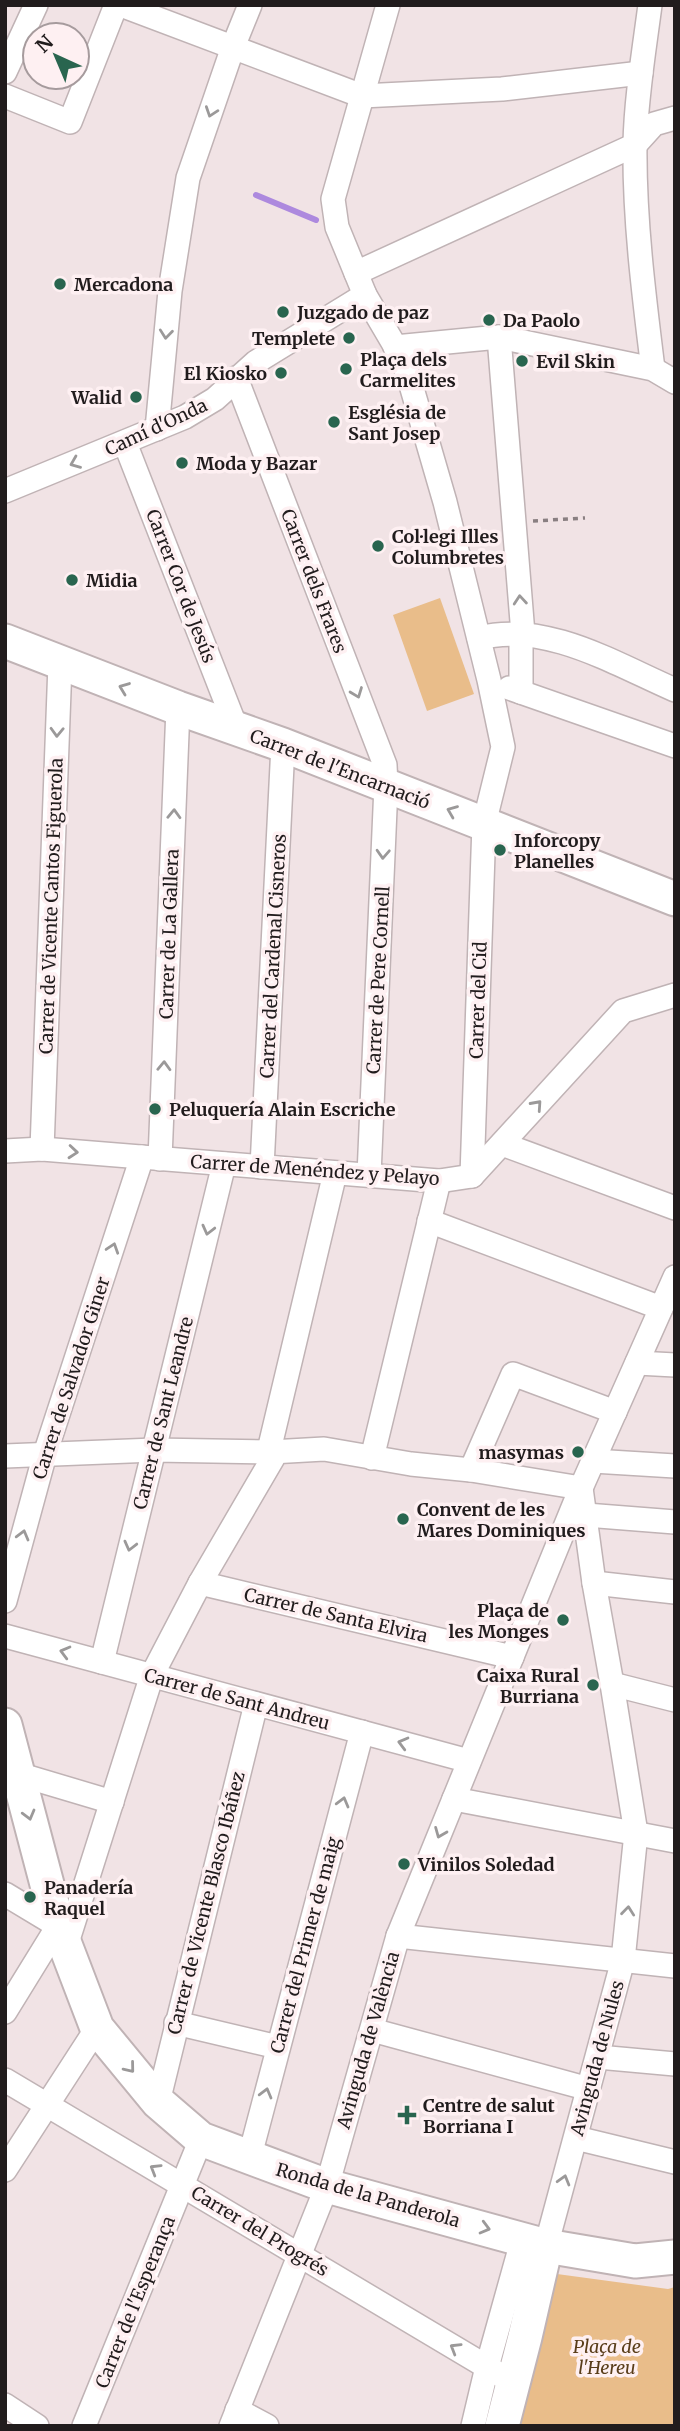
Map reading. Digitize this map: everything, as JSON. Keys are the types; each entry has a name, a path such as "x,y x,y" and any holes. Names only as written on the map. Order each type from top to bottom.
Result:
{"street":[{"path":"5,72 36,5"},
{"path":"5,96 70,122 118,5 362,96 502,89 641,73"},
{"path":"158,429 170,291 188,178 250,5"},
{"name":"Carrer del Cid","path":"388,5 334,199 337,227 365,295 402,358 438,475 503,747 484,824 472,1177"},
{"path":"650,5 635,145 640,244 653,369"},
{"path":"356,273 635,145 654,124 675,118"},
{"name":"Camí d'Onda","path":"5,491 185,417 215,399 256,362 365,295"},
{"path":"499,337 523,634 521,692"},
{"path":"395,347 499,337 653,369 675,382"},
{"name":"Carrer dels Frares","path":"236,378 385,765 386,786"},
{"name":"Carrer Cor de Jesús","path":"125,443 236,730"},
{"path":"479,638 523,634 566,643 675,690"},
{"name":"Carrer de l'Encarnació","path":"5,641 236,730 283,745 675,899"},
{"name":"Carrer de Vicente Cantos Figuerola","path":"42,1149 60,664"},
{"path":"489,680 675,746"},
{"name":"Carrer de La Gallera","path":"151,1158 178,708"},
{"name":"Carrer del Cardenal Cisneros","path":"262,1167 283,745"},
{"name":"Carrer de Pere Cornell","path":"369,1175 386,786"},
{"path":"472,1177 623,1011 675,995"},
{"path":"502,1144 675,1208"},
{"name":"Carrer de Menéndez y Pelayo","path":"5,1151 42,1149 439,1181 472,1177"},
{"name":"Carrer de Salvador Giner","path":"5,1601 45,1454 151,1158"},
{"name":"Carrer de Sant Leandre","path":"102,1662 224,1164"},
{"path":"5,2012 62,1936 111,1802 152,1675 200,1583 273,1458 270,1446 335,1173"},
{"path":"372,1458 439,1181"},
{"path":"429,1221 661,1308"},
{"path":"512,1657 580,1488 675,1277"},
{"path":"636,1363 675,1365"},
{"path":"471,1470 513,1374 615,1412"},
{"path":"5,1456 154,1450 271,1452 324,1449 580,1488"},
{"path":"593,1461 675,1466"},
{"path":"580,1488 612,1684 675,1700"},
{"path":"586,1516 675,1522"},
{"name":"Carrer de Santa Elvira","path":"200,1583 512,1657"},
{"path":"594,1583 675,1592"},
{"name":"Carrer de Sant Andreu","path":"5,1636 469,1761"},
{"name":"Avinguda de València","path":"234,2418 327,2186 398,1936 512,1657"},
{"name":"Avinguda de Nules","path":"473,2426 500,2375 534,2242 576,2138 623,1960 636,1833 612,1684"},
{"name":"Carrer de Vicente Blasco Ibáñez","path":"158,2102 256,1704"},
{"name":"Ronda de la Panderola","path":"5,1725 62,1936 97,2028 158,2102 201,2139 327,2186 534,2242 635,2261 675,2257"},
{"name":"Carrer del Primer de maig","path":"249,2159 362,1732"},
{"path":"18,1774 111,1802"},
{"path":"454,1799 675,1841"},
{"path":"5,1894 62,1936"},
{"path":"398,1936 675,1966"},
{"path":"176,2024 278,2047"},
{"path":"5,2170 97,2028"},
{"path":"372,2031 589,2089"},
{"path":"598,2057 675,2064"},
{"name":"Carrer del Progrés","path":"5,2080 500,2375"},
{"path":"576,2138 675,2162"},
{"name":"Carrer de l'Esperança","path":"84,2426 201,2139"},
{"name":"Avinguda de Nules","path":"500,2375 502,2426"},
{"path":"5,2404 37,2426"},
{"path":"234,2418 267,2426"}],"path":[{"path":"514,520 543,522 585,517"}],"green space":[{"path":"440,598 474,694 427,711 393,615"},
{"name":"Plaça de l'Hereu","path":"557,2274 668,2289 675,2287 675,2426 517,2426"}],"waterway":[{"path":"256,195 316,220"}],"place":[{"name":"Mercadona","path":"60,284"},
{"name":"Juzgado de paz","path":"283,312"},
{"name":"Da Paolo","path":"489,320"},
{"name":"Templete","path":"349,338"},
{"name":"Evil Skin","path":"522,361"},
{"name":"Plaça dels Carmelites","path":"346,369"},
{"name":"El Kiosko","path":"281,373"},
{"name":"Walid","path":"136,397"},
{"name":"Església de Sant Josep","path":"334,422"},
{"name":"Moda y Bazar","path":"182,463"},
{"name":"Col·legi Illes Columbretes","path":"378,546"},
{"name":"Midia","path":"72,580"},
{"name":"Inforcopy Planelles","path":"500,850"},
{"name":"Peluquería Alain Escriche","path":"155,1109"},
{"name":"masymas","path":"578,1452"},
{"name":"Convent de les Mares Dominiques","path":"403,1519"},
{"name":"Plaça de les Monges","path":"563,1620"},
{"name":"Caixa Rural Burriana","path":"593,1685"},
{"name":"Vinilos Soledad","path":"404,1864"},
{"name":"Panadería Raquel","path":"30,1897"},
{"name":"Centre de salut Borriana I","path":"407,2115"}]}
